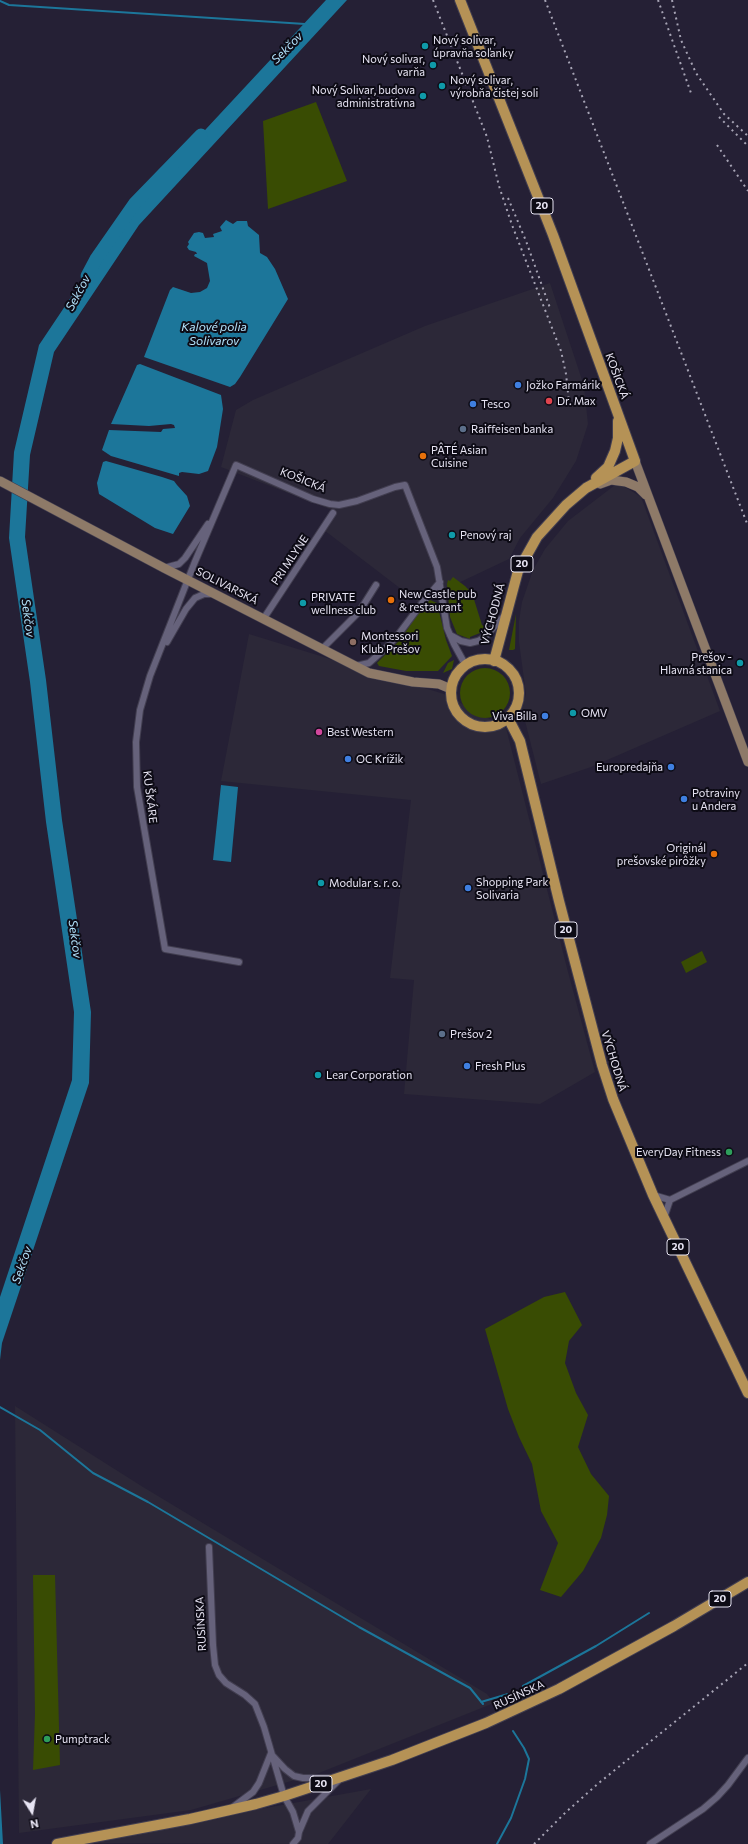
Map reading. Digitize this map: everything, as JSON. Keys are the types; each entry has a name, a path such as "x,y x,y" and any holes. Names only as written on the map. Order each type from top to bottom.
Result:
{"main road":[{"name":"KOŠICKÁ","path":"460,0 553,234 635,461"},
{"path":"586,488 608,467 615,451 618,438 618,414"},
{"name":"VÝCHODNÁ","path":"494,661 505,615 518,571 528,552 550,520 586,488 635,461"},
{"path":"475,661 494,661 508,669 517,681 519,691 518,701 508,718 499,724 489,727 478,726 468,722 460,716 452,699 451,689 459,672 466,666 475,661"},
{"name":"VÝCHODNÁ","path":"508,718 520,741 559,901 602,1065 616,1107 653,1195 748,1393"},
{"name":"RUSÍNSKA","path":"57,1844 190,1819 284,1796 341,1778 448,1738 524,1706 618,1657 748,1582"}],"street":[{"name":"KOŠICKÁ","path":"635,461 748,762"},
{"name":"KOŠICKÁ","path":"189,580 236,465 313,499 330,504 339,505 352,502 405,485 437,567 440,582"},
{"path":"586,488 611,480 626,482 638,486 649,499"},
{"name":"SOLIVARSKÁ","path":"0,481 47,504 164,568 369,673 413,682 439,684 451,689"},
{"path":"164,568 179,564 185,558 218,507"},
{"name":"PRI MLYNE","path":"264,618 333,513"},
{"name":"KU ŠKÁRE","path":"189,580 156,662 140,710 136,742 137,787 165,949 239,962"},
{"path":"440,582 450,634 466,666"},
{"path":"356,666 369,663 387,647 440,582"},
{"path":"322,648 359,612 376,585"},
{"path":"156,662 186,609 194,598 204,594 219,596"},
{"path":"450,634 461,641 470,643 478,641 485,638 505,615"},
{"path":"653,1195 670,1200 748,1161"},
{"path":"664,1218 670,1200"},
{"name":"RUSÍNSKA","path":"209,1547 215,1665 219,1675 226,1683 245,1695 254,1704 264,1728 284,1796"},
{"path":"271,1753 285,1769 294,1776 303,1778 341,1778"},
{"path":"230,1810 253,1792 260,1783 271,1753"},
{"path":"650,1844 703,1809 717,1797 748,1758"},
{"path":"293,1844 298,1838 308,1811 341,1778"},
{"path":"284,1796 293,1812 299,1832"}],"shaded area":[{"path":"550,283 584,386 588,424 576,461 553,498 520,538 509,559 418,602 320,527 332,510 221,467 236,410 253,400 425,326"},
{"path":"615,485 625,487 641,497 720,711 591,767 541,784 522,709 526,694 519,642 519,621 522,602 533,570 545,549 568,521"},
{"path":"249,634 444,694 506,728 595,1072 540,1104 404,1094 414,980 390,978 411,800 221,781"},
{"path":"15,1406 143,1487 487,1694 494,1703 319,1773 191,1810 19,1833"},
{"path":"371,1789 328,1844 71,1843"}],"green space":[{"path":"316,102 347,181 268,209 263,121"},
{"path":"453,577 472,593 482,625 485,627 480,633 470,637 470,639 457,634 450,617 447,584 448,580 450,581"},
{"path":"430,600 437,603 446,640 452,656 438,671 406,671 379,666 377,663 401,639 423,606"},
{"path":"516,614 515,649 509,650"},
{"path":"454,660 452,669 443,673 448,663"},
{"path":"485,668 495,670 503,675 508,683 510,693 508,703 503,711 495,716 485,718 475,716 467,711 462,703 460,693 462,683 467,675 475,670"},
{"path":"702,951 707,962 686,973 681,962"},
{"path":"565,1292 582,1325 569,1341 565,1363 576,1393 588,1415 578,1447 591,1474 609,1496 607,1515 601,1538 583,1571 561,1597 540,1590 558,1543 541,1511 532,1464 508,1409 485,1329 544,1297"},
{"path":"33,1575 55,1575 60,1765 33,1770 35,1714"}],"water":[{"path":"326,0 347,0 139,225 54,352 30,455 25,537 46,680 62,820 91,1012 89,1083 2,1343 0,1360 0,1297 72,1080 74,1012 46,822 30,682 9,538 14,452 39,345 126,215"},
{"name":"Kalové polia Solivarov","path":"226,220 233,224 237,221 247,221 248,226 259,235 260,253 267,257 275,269 288,299 240,377 235,384 230,387 144,357 170,290 173,287 191,293 200,292 207,288 210,281 207,263 194,256 197,254 196,252 189,250 187,247 189,244 188,242 194,233 199,232 203,233 205,238 214,237 213,234 222,231 220,227"},
{"name":"Kalové polia Solivarov","path":"140,364 221,395 223,409 217,447 208,471 199,474 182,472 179,473 179,476 111,456 102,450 109,430 161,432 163,429 175,428 174,425 171,424 149,426 111,424 137,365"},
{"path":"106,461 174,481 187,496 190,506 173,534 155,528 99,494 97,483 103,462"},
{"path":"221,785 238,787 231,862 213,860"},
{"path":"0,1790 3,1844 0,1844"}],"waterway":[{"path":"0,1 9,5 305,24"},
{"name":"Sekčov","path":"87,276 96,259 135,203 201,135"},
{"path":"0,1407 40,1430 93,1473 148,1502 359,1627 470,1688 483,1704"},
{"path":"523,1686 596,1646 649,1613"},
{"path":"481,1702 508,1694"},
{"path":"497,1844 511,1818 525,1779 529,1759 513,1731"}],"railway":[{"path":"433,0 487,137 499,186 512,225 561,351 566,374 569,402"},
{"path":"545,0 748,526"},
{"path":"658,0 691,93"},
{"path":"672,0 681,40 696,73 724,114 748,136"},
{"path":"719,117 748,146"},
{"path":"717,145 748,191"},
{"path":"508,198 526,241 550,308"},
{"path":"534,1844 566,1812 600,1782 748,1663"}],"place":[{"name":"Nový solivar, úpravňa soľanky","path":"425,46"},
{"name":"Nový solivar, varňa","path":"433,65"},
{"name":"Nový solivar, výrobňa čistej soli","path":"442,86"},
{"name":"Nový Solivar, budova administratívna","path":"423,96"},
{"name":"Jožko Farmárik","path":"518,385"},
{"name":"Dr. Max","path":"549,401"},
{"name":"Tesco","path":"473,404"},
{"name":"Raiffeisen banka","path":"463,429"},
{"name":"PÂTÉ Asian Cuisine","path":"423,456"},
{"name":"Penový raj","path":"452,535"},
{"name":"New Castle pub & restaurant","path":"391,600"},
{"name":"PRIVATE wellness club","path":"303,603"},
{"name":"Montessori Klub Prešov","path":"353,642"},
{"name":"Prešov - Hlavná stanica","path":"740,663"},
{"name":"OMV","path":"573,713"},
{"name":"Viva Billa","path":"545,716"},
{"name":"Best Western","path":"319,732"},
{"name":"OC Krížik","path":"348,759"},
{"name":"Europredajňa","path":"671,767"},
{"name":"Potraviny u Andera","path":"684,799"},
{"name":"Originál prešovské pirôžky","path":"714,854"},
{"name":"Modular s. r. o.","path":"321,883"},
{"name":"Shopping Park Solivaria","path":"468,888"},
{"name":"Prešov 2","path":"442,1034"},
{"name":"Fresh Plus","path":"467,1066"},
{"name":"Lear Corporation","path":"318,1075"},
{"name":"EveryDay Fitness","path":"729,1152"},
{"name":"Pumptrack","path":"47,1739"}]}
